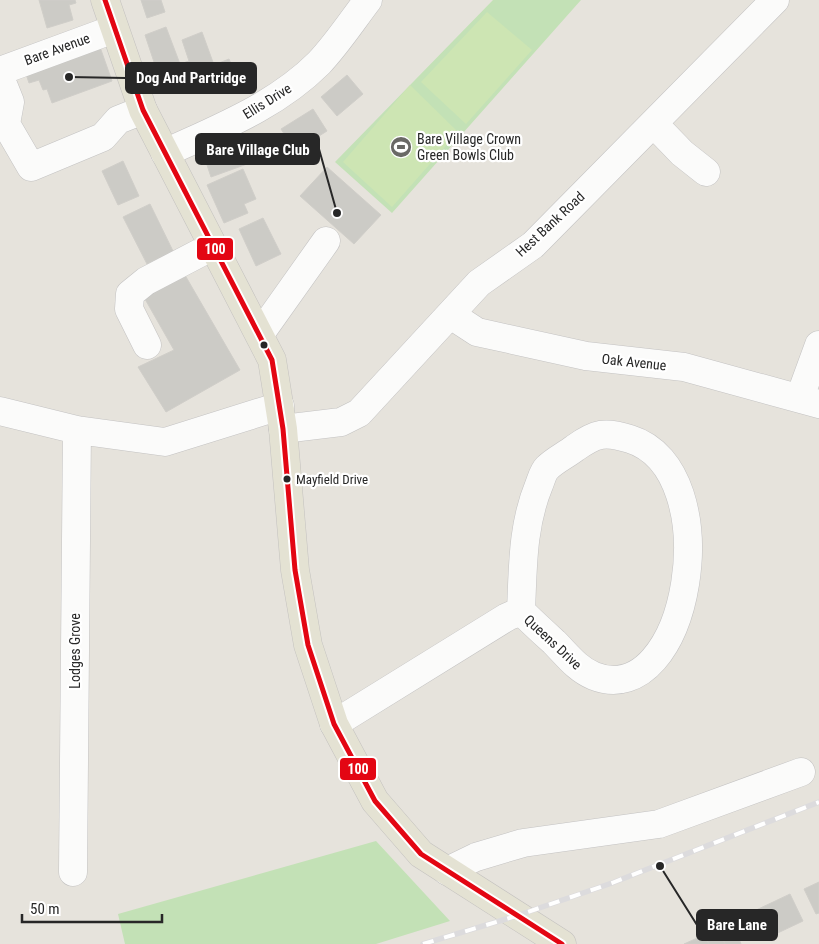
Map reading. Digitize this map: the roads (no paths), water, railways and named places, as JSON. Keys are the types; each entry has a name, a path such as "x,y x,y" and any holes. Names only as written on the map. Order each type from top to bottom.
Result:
{"main road":[{"path":"105,0 143,110 272,360 282,417 295,570 308,646 334,724 375,801 420,854 562,944"}],"street":[{"name":"Ellis Drive","path":"165,153 239,119 289,90 320,62 368,0"},
{"name":"Hest Bank Road","path":"282,417 341,422 359,413 479,283 533,245 775,0"},
{"name":"Bare Avenue","path":"0,70 114,28"},
{"path":"0,77 10,102 6,124 31,167 102,137 118,120 143,110"},
{"path":"654,124 682,153 706,172"},
{"path":"260,334 326,241"},
{"path":"148,345 129,309 130,294 146,281 212,246"},
{"name":"Oak Avenue","path":"451,315 477,332 586,356 684,367 810,400"},
{"path":"810,400 819,344"},
{"path":"0,411 77,430 165,442 282,417"},
{"name":"Lodges Grove","path":"74,872 77,430"},
{"name":"Queens Drive","path":"612,433 638,441 660,458 682,499 688,535 686,582 678,612 655,657 641,672 627,679 612,681 594,677 580,669 521,611 524,535 532,502 546,469 592,436 612,433"},
{"name":"Queens Drive","path":"334,724 507,617 521,611"},
{"path":"447,871 476,857 523,843 658,824 800,772"}],"railway":[{"path":"423,944 516,916 612,883 819,802"}],"place":[{"name":"Dog And Partridge","path":"69,77"},
{"name":"Bare Village Crown Green Bowls Club","path":"401,147"},
{"name":"Bare Village Club","path":"337,213"},
{"name":"Mayfield Drive","path":"287,479"},
{"name":"Bare Lane","path":"660,866"}]}
